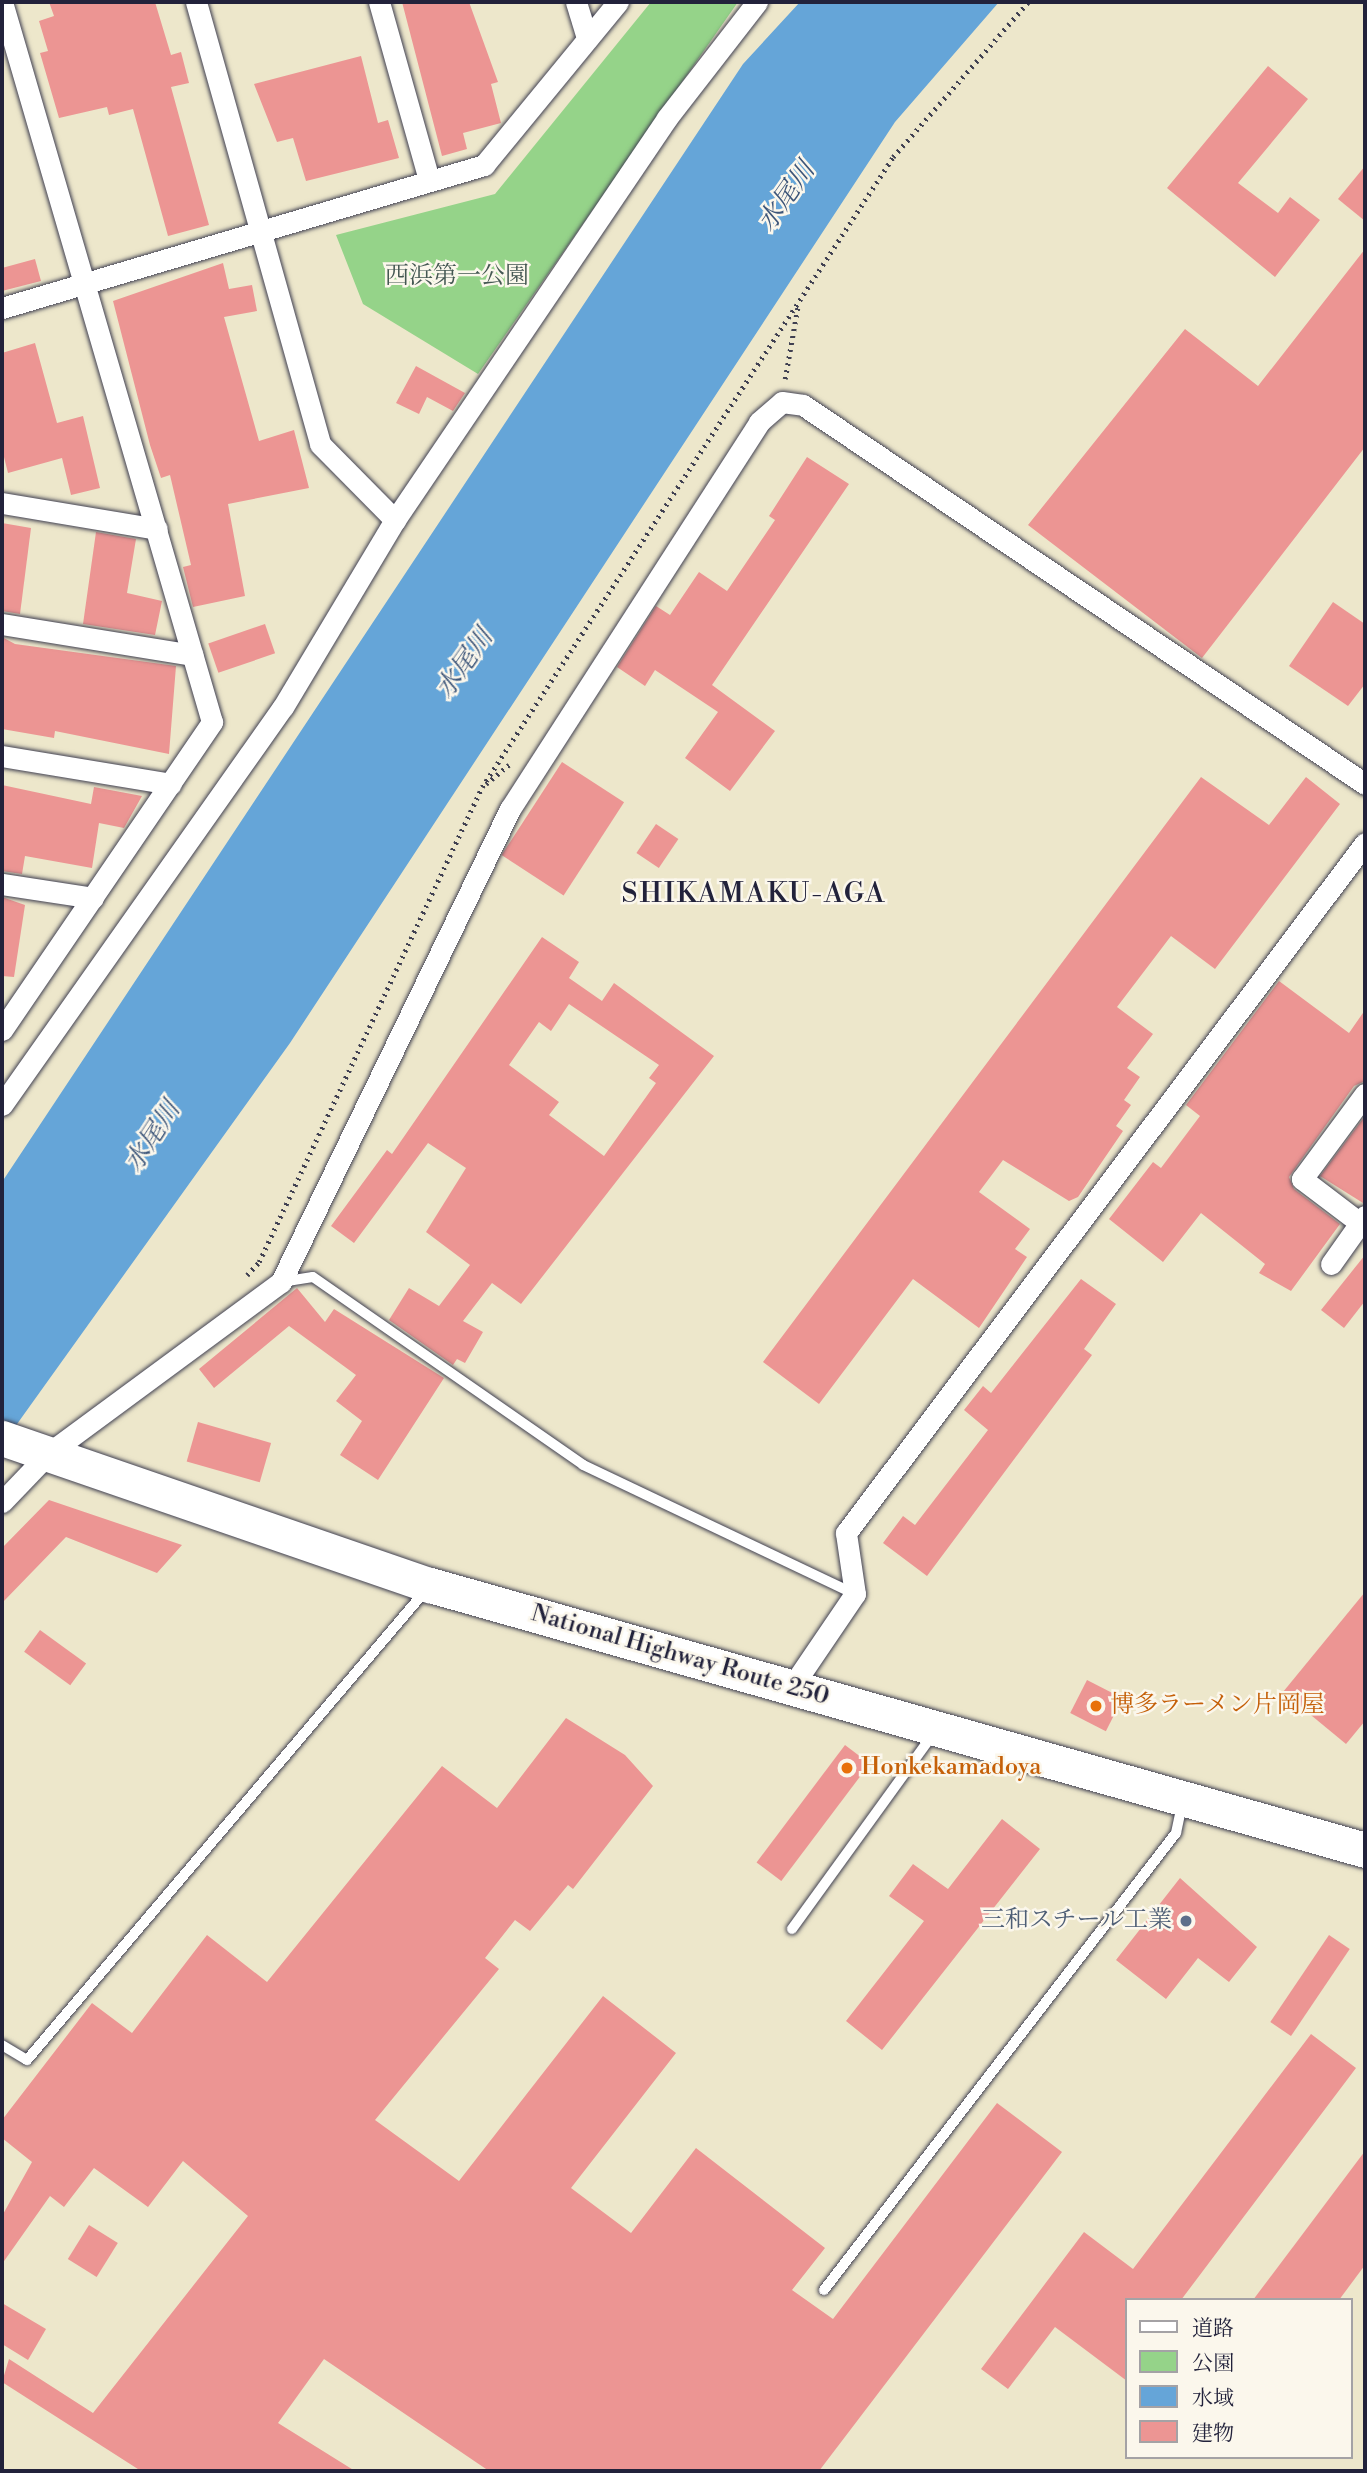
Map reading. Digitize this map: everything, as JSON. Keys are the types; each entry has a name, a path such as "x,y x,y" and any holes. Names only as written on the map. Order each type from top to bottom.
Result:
{"highway":[{"name":"National Highway Route 250","path":"2,1438 430,1585 1365,1850"}],"street":[{"path":"2,2 10,61 86,283 212,722 93,898 4,1022"},
{"path":"196,2 320,444 396,520"},
{"path":"379,2 429,180"},
{"path":"576,2 587,38"},
{"path":"2,308 429,180 484,166 618,2"},
{"path":"2,1105 283,707 396,520 667,118 757,2"},
{"path":"2,1502 49,1454 281,1283 510,809 759,422 782,402 803,405 1365,785"},
{"path":"2,503 157,529"},
{"path":"2,624 193,655"},
{"path":"2,756 171,784"},
{"path":"791,1688 855,1594 846,1533 1365,843"},
{"path":"2,884 93,898"},
{"path":"1331,1264 1363,1220 1302,1179 1365,1094"}],"lane":[{"path":"281,1283 313,1277 583,1465 855,1594"},
{"path":"2,2045 26,2060 430,1585"},
{"path":"792,1929 936,1729"},
{"path":"824,2290 1176,1833 1183,1799"}],"path":[{"path":"782,402 798,304"}],"green space":[{"name":"西浜第一公園","path":"651,2 738,2 478,374 363,304 336,235 495,194"}],"water":[{"name":"水尾川","path":"800,2 999,2 895,122 290,1043 2,1445 2,1182 743,64"}],"building":[{"path":"49,2 155,2 171,55 181,52 189,83 171,87 209,225 168,236 133,109 109,115 107,107 59,118 40,53 48,51 39,21 54,16"},
{"path":"402,2 469,2 498,82 491,84 501,123 463,133 467,149 442,156"},
{"path":"361,56 378,123 388,120 399,158 306,181 293,138 277,142 254,84"},
{"path":"1268,66 1308,99 1238,183 1278,213 1290,197 1320,220 1275,277 1167,188"},
{"path":"1365,166 1365,221 1338,199"},
{"path":"1365,249 1365,447 1202,658 1028,525 1185,329 1258,386"},
{"path":"35,259 41,281 2,291 2,268"},
{"path":"223,263 229,289 252,285 257,311 224,317 259,441 294,430 309,488 228,504 245,596 193,607 183,567 191,565 170,475 161,478 150,445 113,301"},
{"path":"35,343 57,423 83,416 100,488 71,495 62,458 8,473 2,449 2,353"},
{"path":"416,366 465,393 453,411 427,397 419,414 396,403"},
{"path":"807,457 849,484 712,685 775,731 730,791 685,758 718,712 655,670 645,686 617,667 656,606 670,615 699,572 727,591 775,520 769,516"},
{"path":"2,523 31,528 20,614 2,611"},
{"path":"96,532 136,539 127,593 162,601 155,635 83,624"},
{"path":"1333,602 1365,624 1365,684 1348,706 1289,666"},
{"path":"265,624 275,653 218,673 208,644"},
{"path":"2,637 15,644 176,666 169,754 55,731 54,738 2,729"},
{"path":"562,762 624,802 564,895 502,855"},
{"path":"1201,777 1269,825 1306,777 1340,804 1215,969 1171,936 1117,1007 1153,1034 1127,1068 1140,1077 1124,1100 1131,1105 1116,1126 1123,1131 1078,1197 1069,1201 1003,1160 979,1192 1030,1229 1015,1249 1027,1257 979,1328 913,1279 819,1404 763,1362"},
{"path":"2,785 91,804 94,787 142,796 124,828 99,823 92,868 25,856 22,874 2,871"},
{"path":"656,824 678,839 659,868 636,853"},
{"path":"2,897 25,905 14,977 2,976"},
{"path":"542,937 579,962 569,978 602,1001 614,983 714,1056 521,1304 492,1283 463,1321 483,1332 465,1363 457,1359 453,1365 389,1320 409,1288 439,1306 470,1265 426,1232 466,1168 428,1143 354,1243 331,1226 387,1150 392,1154","holes":["569,1004 659,1065 649,1078 656,1083 604,1156 549,1115 559,1102 509,1065 539,1022 551,1031"]},
{"path":"1279,981 1349,1033 1365,1010 1365,1081 1354,1086 1289,1177 1294,1189 1340,1224 1291,1291 1259,1273 1265,1264 1201,1213 1163,1262 1109,1219 1153,1162 1161,1168 1200,1116 1186,1105"},
{"path":"1365,1116 1365,1203 1363,1203 1320,1176"},
{"path":"1365,1255 1365,1301 1344,1328 1321,1310"},
{"path":"1081,1279 1116,1304 1084,1349 1092,1355 927,1576 883,1543 903,1516 915,1525 988,1430 964,1410 983,1386 991,1393"},
{"path":"297,1288 325,1322 334,1309 444,1378 378,1480 340,1455 362,1421 336,1401 356,1375 289,1326 214,1388 199,1369"},
{"path":"198,1422 271,1443 260,1482 187,1461"},
{"path":"49,1500 182,1545 157,1573 66,1537 2,1603 2,1548"},
{"path":"1365,1592 1365,1721 1346,1744 1283,1692"},
{"path":"40,1630 86,1664 70,1685 24,1652"},
{"name":"博多ラーメン片岡屋","path":"1087,1680 1123,1698 1106,1731 1070,1713"},
{"path":"566,1718 625,1755 653,1786 573,1889 568,1885 530,1931 515,1920 485,1958 499,1969 375,2120 459,2181 603,1996 676,2053 571,2188 631,2233 696,2148 825,2248 792,2290 833,2319 997,2103 1062,2152 819,2471 489,2471 324,2359 278,2423 355,2471 141,2471 2,2382 9,2359 93,2413 248,2216 183,2161 148,2207 94,2168 64,2207 50,2196 2,2264 2,2216 32,2162 2,2138 2,2120 92,2003 132,2033 207,1935 267,1982 442,1766 497,1808"},
{"path":"845,1745 870,1764 781,1881 757,1862"},
{"path":"1002,1819 1040,1849 882,2050 846,2021 924,1921 889,1896 913,1864 948,1889"},
{"path":"1180,1878 1257,1947 1229,1982 1198,1958 1166,1999 1116,1960"},
{"path":"1329,1935 1350,1949 1291,2036 1270,2022"},
{"path":"1311,2034 1356,2068 1183,2298 1126,2298 1126,2380 1055,2327 1008,2389 981,2369 1084,2232 1133,2269"},
{"path":"1365,2151 1365,2265 1340,2298 1255,2298"},
{"path":"89,2225 118,2243 97,2277 68,2259"},
{"path":"2,2303 46,2329 28,2360 2,2344"}],"place":[{"name":"博多ラーメン片岡屋","path":"1096,1706"},
{"name":"Honkekamadoya","path":"847,1768"},
{"name":"三和スチール工業","path":"1186,1921"}],"district":[{"name":"SHIKAMAKU-AGA","path":"754,894"}]}
